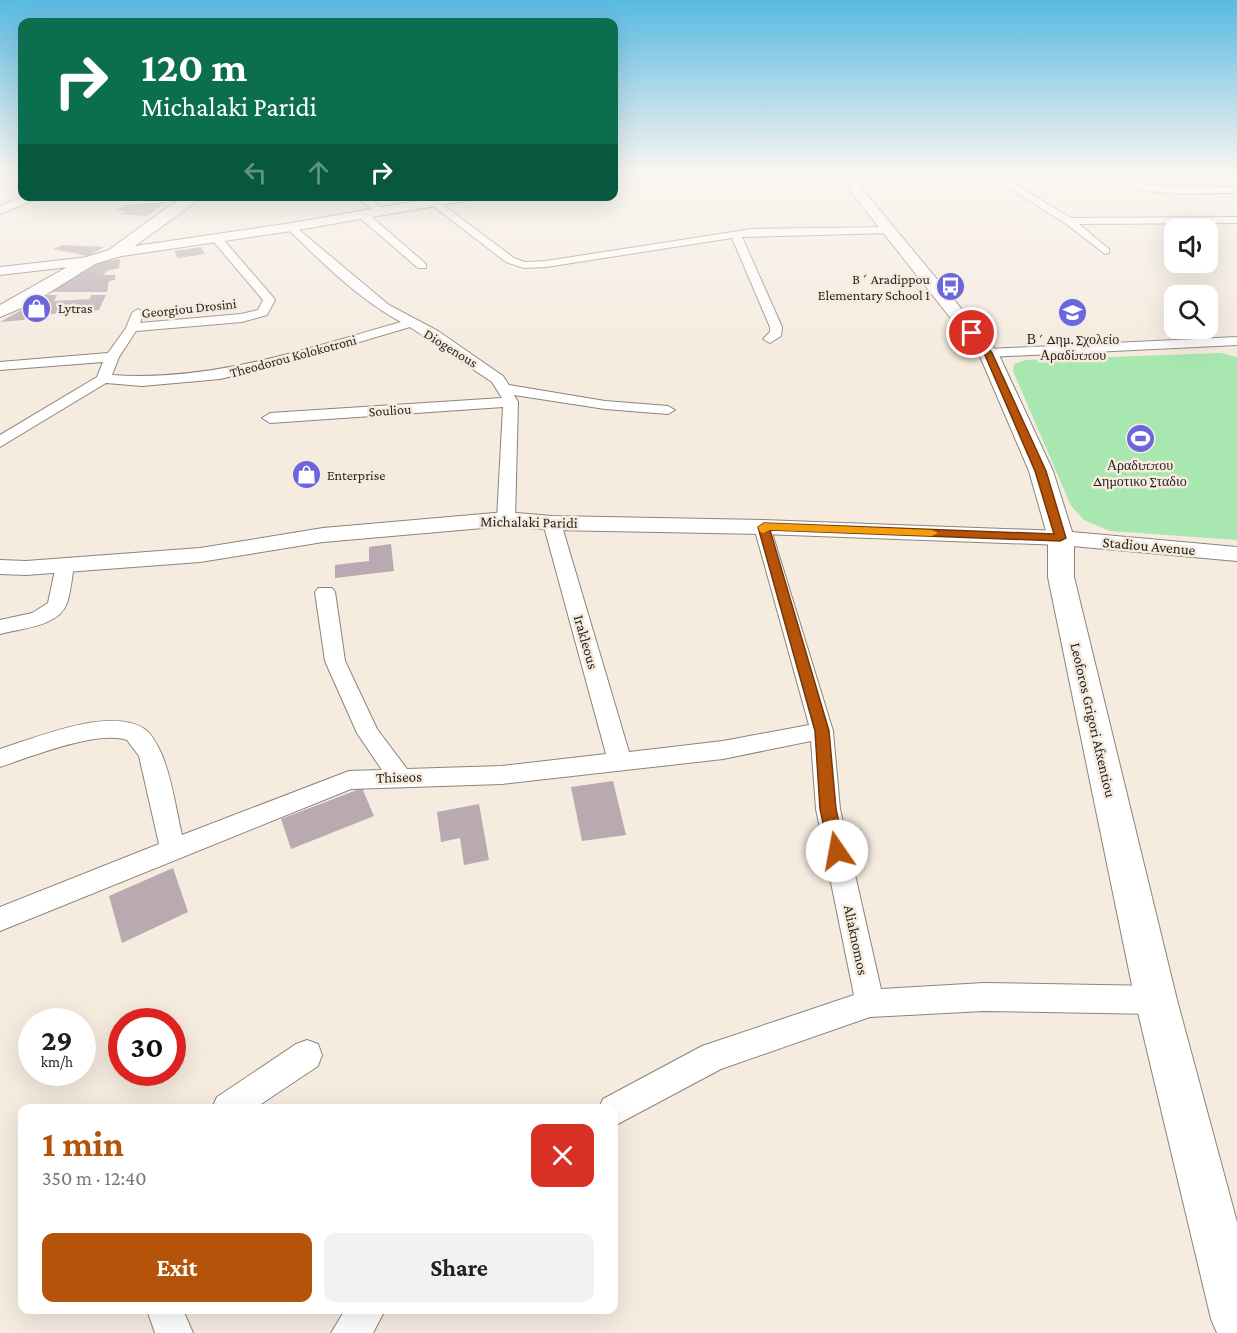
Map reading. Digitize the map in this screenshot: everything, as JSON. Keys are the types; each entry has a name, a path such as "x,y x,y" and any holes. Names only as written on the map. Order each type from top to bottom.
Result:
{"main road":[{"path":"0,312 25,300 89,261 115,253 139,235"},
{"name":"Leoforos Grigori Afxentiou","path":"894,235 988,353 1041,471 1060,538 1061,577 1156,1000 1237,1319"},
{"path":"131,241 134,246 149,249"}],"street":[{"path":"115,253 241,235"},
{"name":"Diogenous","path":"300,235 320,255 377,301 410,323 433,334 498,379 507,396"},
{"path":"386,235 422,266"},
{"path":"477,235 510,260 524,265 546,264 727,235"},
{"path":"736,235 776,327 777,333 770,339"},
{"path":"1086,235 1105,251"},
{"name":"Georgiou Drosini","path":"132,328 242,318 263,312 269,300 217,239"},
{"path":"0,271 89,261"},
{"path":"0,442 103,379 112,357 132,328 138,313"},
{"name":"Theodorou Kolokotroni","path":"103,379 128,382 229,374 410,323"},
{"path":"988,353 1237,341"},
{"path":"0,366 112,357"},
{"path":"506,519 507,396"},
{"name":"Souliou","path":"270,418 507,396 668,410"},
{"name":"Michalaki Paridi","path":"0,567 65,565 200,555 323,535 506,519 552,523 764,527 1060,538"},
{"name":"Irakleous","path":"552,523 620,762"},
{"name":"Aliaknomos","path":"764,527 822,731 828,809 870,1003"},
{"name":"Stadiou Avenue","path":"1060,538 1237,554"},
{"path":"0,627 34,619 54,609 65,565"},
{"path":"325,592 335,661 368,733 400,777"},
{"path":"0,758 95,730 116,729 133,733 144,742 151,756 173,849"},
{"name":"Thiseos","path":"0,919 349,780 502,775 723,750 822,731"},
{"path":"618,1108 713,1058 870,1003 984,997 1156,1000"},
{"path":"234,1104 307,1054"},
{"path":"167,1314 174,1333"},
{"path":"350,1333 364,1314"}],"green space":[{"name":"Αραδιππου Δημοτικο Σταδιο","path":"1221,353 1237,357 1237,540 1110,531 1084,520 1071,506 1013,371 1014,364 1025,360"}],"building":[{"path":"63,245 104,247 88,256 53,249"},
{"path":"201,247 205,254 178,258 174,251"},
{"path":"120,259 119,268 107,271 103,275 115,275 115,280 109,281 107,292 45,292 91,264"},
{"path":"48,295 57,295 54,301 90,299 91,295 106,295 99,310 27,316 24,320 0,322"},
{"path":"391,544 394,571 335,578 335,565 369,561 369,547"},
{"path":"613,781 626,835 582,841 571,787"},
{"path":"362,788 374,816 291,849 281,819"},
{"path":"479,804 489,860 464,865 460,838 441,842 437,812"},
{"path":"173,868 188,912 122,943 109,896"}],"slow traffic":[{"path":"764,529 764,527 932,533"}],"place":[{"name":"B´ Aradippou Elementary School 1","path":"951,287"},
{"name":"Lytras","path":"37,308"},
{"name":"Β´ Δημ. Σχολείο Αραδίππου","path":"1073,312"},
{"name":"Αραδιππου Δημοτικο Σταδιο","path":"1140,438"},
{"name":"Enterprise","path":"306,475"}],"route":[{"path":"837,851 828,809 822,731 764,527 1060,538 1041,471 988,353 972,333"}]}
